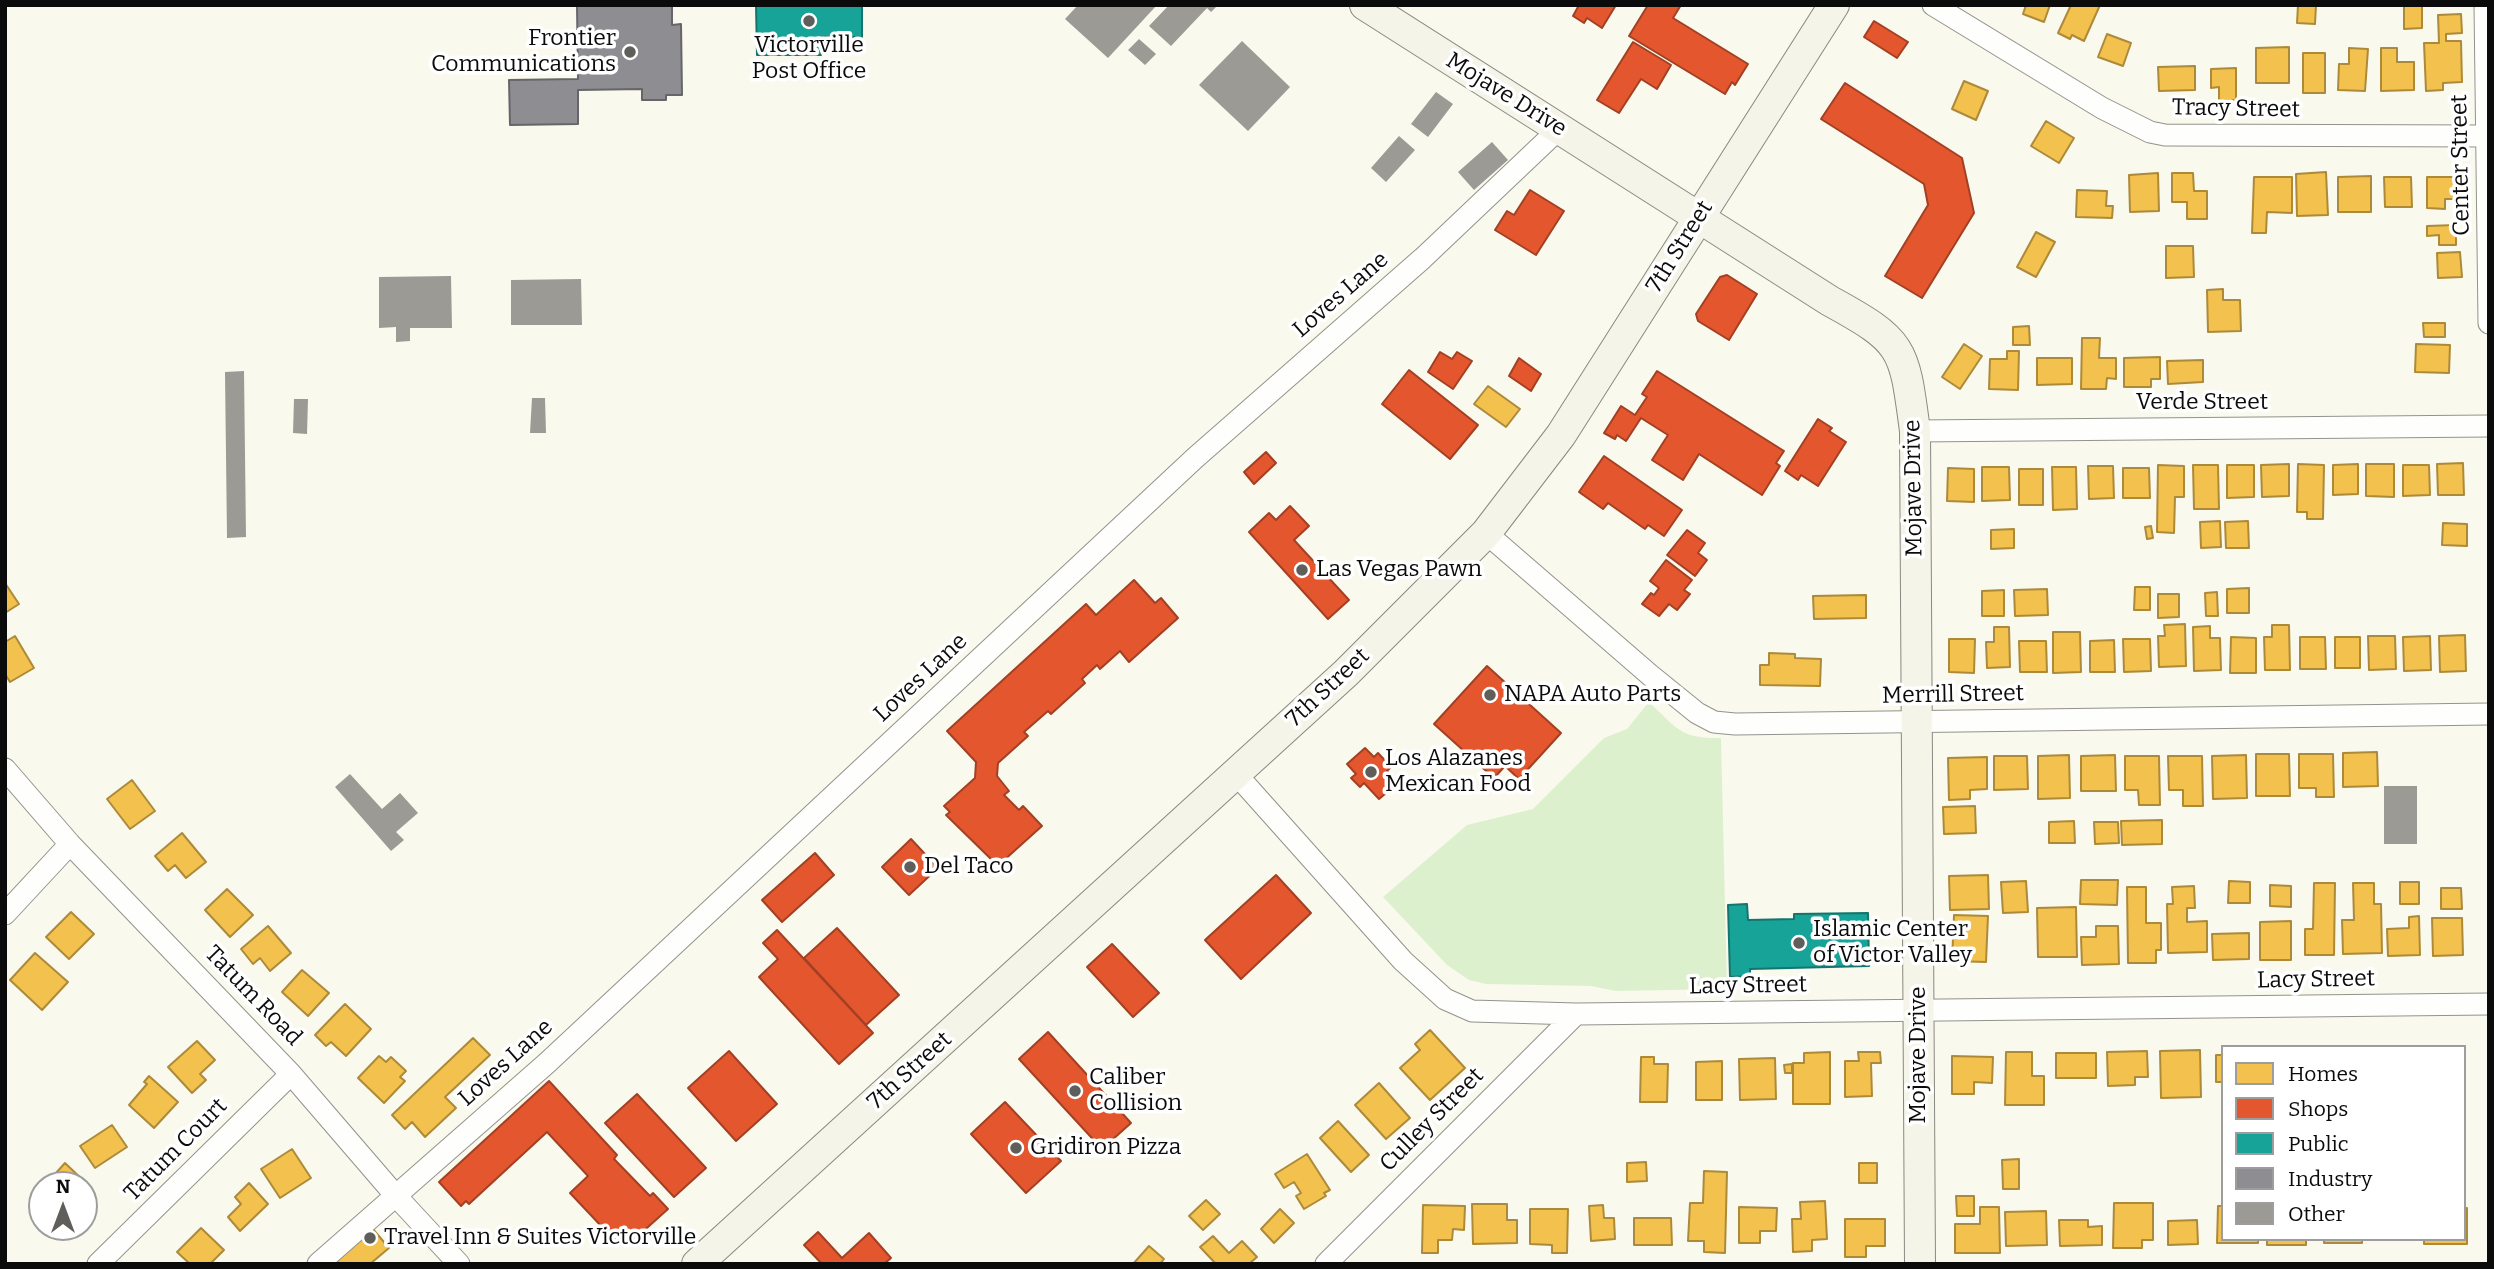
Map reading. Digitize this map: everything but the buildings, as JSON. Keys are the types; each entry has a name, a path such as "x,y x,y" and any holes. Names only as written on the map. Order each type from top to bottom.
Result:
{"main road":[{"name":"Mojave Drive","path":"1365,5 1698,218 1870,323 1890,339 1903,358 1908,375 1915,431 1920,1264"},
{"name":"7th Street","path":"697,1264 1346,673 1486,533 1560,435 1834,5"}],"street":[{"name":"Tracy Street","path":"1933,5 2102,108 2150,132 2179,135 2488,136"},
{"name":"Center Street","path":"2485,5 2489,323"},
{"name":"Loves Lane","path":"318,1264 547,1063 1195,458 1423,258 1559,129"},
{"name":"Verde Street","path":"1915,431 2489,426"},
{"name":"Merrill Street","path":"1486,533 1650,675 1697,713 1714,722 1735,724 2489,714"},
{"name":"Tatum Road","path":"5,769 70,844 291,1074 396,1196 459,1264"},
{"name":"Lacy Street","path":"1236,774 1403,961 1446,999 1472,1011 1576,1014 2489,1004"},
{"path":"5,914 70,844"},
{"name":"Culley Street","path":"1326,1264 1576,1014"},
{"name":"Tatum Court","path":"98,1264 291,1074"}],"green space":[{"path":"1649,702 1673,725 1688,734 1721,738 1727,989 1616,991 1591,986 1486,984 1469,980 1447,965 1383,897 1467,825 1533,809 1604,738 1627,729"}],"place":[{"name":"Victorville Post Office","path":"809,21"},
{"name":"Frontier Communications","path":"630,52"},
{"name":"Las Vegas Pawn","path":"1302,570"},
{"name":"NAPA Auto Parts","path":"1490,695"},
{"name":"Los Alazanes Mexican Food","path":"1371,772"},
{"name":"Del Taco","path":"910,867"},
{"name":"Islamic Center of Victor Valley","path":"1799,943"},
{"name":"Caliber Collision","path":"1075,1091"},
{"name":"Gridiron Pizza","path":"1016,1148"},
{"name":"Travel Inn & Suites Victorville","path":"370,1238"}]}
